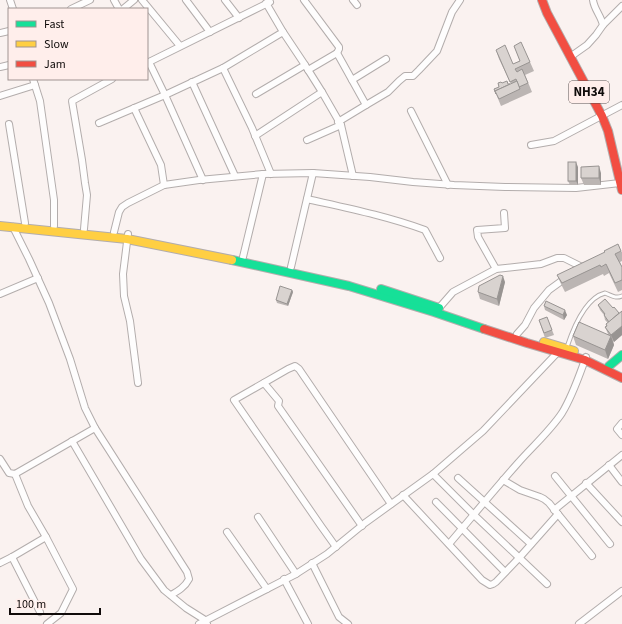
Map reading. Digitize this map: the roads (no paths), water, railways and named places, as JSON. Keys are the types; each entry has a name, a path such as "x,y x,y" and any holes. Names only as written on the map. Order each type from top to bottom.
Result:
{"main road":[{"name":"NH34","path":"542,0 547,13 602,116 608,131 621,187"},
{"path":"0,222 114,232 127,237 349,286 527,343 561,349"},
{"path":"0,226 127,237 292,267 397,294 561,349 622,372"},
{"path":"609,366 622,355"},
{"path":"586,358 622,378"}],"street":[{"path":"79,5 90,0"},
{"path":"124,8 134,0"},
{"path":"142,0 180,46"},
{"path":"186,0 210,32"},
{"path":"225,0 239,18"},
{"path":"256,94 337,53 339,47 304,0"},
{"path":"307,140 339,124 366,104 388,92 405,76 413,76 437,50 452,12 460,0"},
{"path":"593,0 603,25"},
{"path":"203,180 165,95 148,62 239,18 270,1 283,32 322,92 339,124 353,176"},
{"path":"570,57 587,45 603,25 622,6"},
{"path":"99,123 223,68 283,32"},
{"path":"337,53 366,104"},
{"path":"352,80 386,59"},
{"path":"223,68 271,174"},
{"path":"84,229 88,195 72,101 110,80"},
{"path":"0,96 34,82 40,101 54,200 54,226"},
{"path":"192,82 235,176"},
{"path":"255,136 322,92"},
{"path":"531,145 554,141 622,105"},
{"path":"134,108 161,165 164,185"},
{"path":"411,110 448,185"},
{"path":"9,124 25,223"},
{"path":"114,232 118,212 122,207 164,185 235,176 313,173 448,185 576,188 621,187"},
{"path":"292,267 313,173"},
{"path":"243,257 263,174"},
{"path":"307,199 349,208 425,230 440,258"},
{"path":"496,269 478,237 477,230 505,228 504,213"},
{"path":"13,227 49,303 62,335 85,408 95,428 187,572 189,579 187,583 171,595"},
{"path":"127,237 123,274 124,296 130,321 138,383"},
{"path":"439,308 453,292 496,269 541,264 557,258 564,258 582,267"},
{"path":"517,334 525,326 534,308 549,290 562,280 592,262"},
{"path":"0,294 38,278"},
{"path":"199,624 206,622 267,588 296,574 327,554 391,504 433,474 482,431 561,349"},
{"path":"449,544 473,514 547,432 561,413 575,387 586,358"},
{"path":"336,547 234,400 295,366 299,369 391,504"},
{"path":"264,383 279,401 278,406 362,526"},
{"path":"622,423 617,429 622,435"},
{"path":"0,459 9,473 15,474 95,428"},
{"path":"72,441 141,559 164,590 206,622"},
{"path":"403,495 482,580 490,585 493,584 519,558 556,512 571,496 622,454"},
{"path":"609,465 622,482"},
{"path":"15,474 28,506 73,589 61,613 47,624"},
{"path":"433,474 547,584"},
{"path":"555,476 610,544"},
{"path":"458,478 531,544"},
{"path":"503,480 520,490 544,499 592,556"},
{"path":"586,483 622,522"},
{"path":"436,502 505,572"},
{"path":"258,517 296,574"},
{"path":"227,532 267,588"},
{"path":"0,563 46,537"},
{"path":"12,557 40,612"},
{"path":"312,563 339,616 348,624"},
{"path":"284,579 308,624"},
{"path":"579,624 622,591"}],"lane":[{"path":"561,349 588,304 601,294 614,297 622,296"}]}
